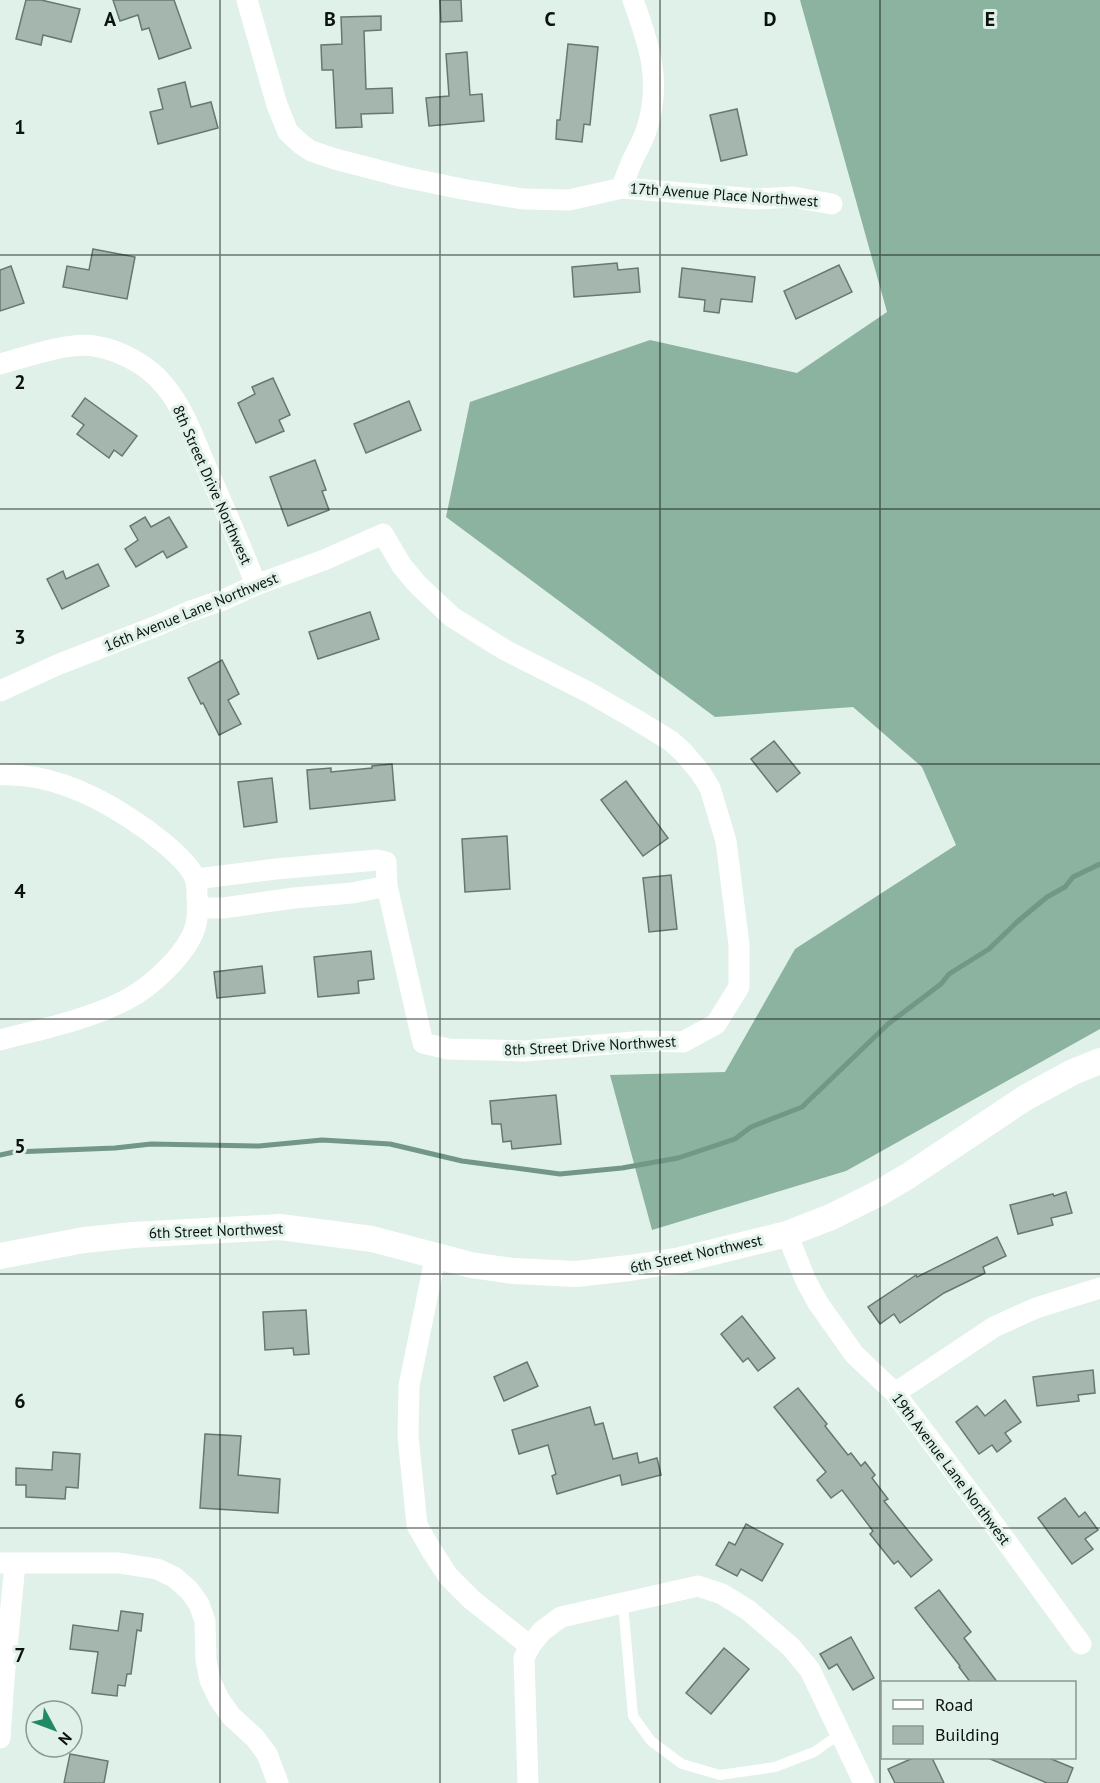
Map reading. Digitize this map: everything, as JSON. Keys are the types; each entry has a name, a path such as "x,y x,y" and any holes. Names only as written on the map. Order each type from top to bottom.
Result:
{"street":[{"name":"17th Avenue Place Northwest","path":"247,0 288,132 311,151 404,177 523,199 569,200 622,188 756,199 793,197 832,204"},
{"path":"622,188 630,164 640,148 648,127 654,69 647,37 633,0"},
{"name":"8th Street Drive Northwest","path":"0,364 72,346 94,346 117,352 154,375 165,386 182,411 256,585"},
{"name":"8th Street Drive Northwest","path":"383,534 402,566 418,585 452,617 506,650 588,692 671,741 700,772 710,788 726,841 739,945 739,987 716,1024 683,1042 646,1041 525,1051 448,1049 423,1043 387,886"},
{"name":"16th Avenue Lane Northwest","path":"0,691 57,665 324,560 383,534"},
{"path":"0,775 18,774 58,784 87,794 118,810 162,841 182,861 196,879 198,908 194,929 184,947 170,965 143,989 126,1000 90,1016 0,1040"},
{"path":"196,879 378,860 386,862 387,886 352,893 223,908 198,908"},
{"name":"6th Street Northwest","path":"0,1256 84,1240 280,1227 372,1239 471,1265 513,1271 576,1274 681,1260 787,1234 831,1217 881,1192 1025,1098 1073,1072 1100,1061"},
{"name":"19th Avenue Lane Northwest","path":"787,1234 806,1281 818,1303 854,1354 895,1393 1081,1644"},
{"path":"436,1254 409,1386 408,1436 417,1525 448,1576 471,1600 530,1646"},
{"path":"895,1393 994,1327 1036,1308 1100,1288"},
{"path":"0,1738 8,1564 119,1563 157,1569 174,1577 189,1590 199,1604 205,1622 206,1660 210,1680 231,1716 255,1738 267,1754 278,1783"},
{"path":"528,1783 524,1658 542,1631 561,1617 698,1586 722,1594 748,1610 791,1647 810,1670 864,1783"}],"lane":[{"path":"623,1604 633,1716 651,1741 682,1764 720,1775 775,1767 814,1752 840,1734"}],"green space":[{"path":"800,0 1100,0 1100,1029 846,1171 652,1230 610,1075 725,1072 795,949 956,845 922,767 853,707 715,717 446,517 470,402 650,340 797,373 887,312"}],"building":[{"path":"26,0 41,0 80,9 71,42 43,35 41,45 16,39"},
{"path":"113,0 174,0 191,48 159,59 149,28 142,30 138,15 120,21"},
{"path":"440,0 461,0 462,21 441,22"},
{"path":"381,16 381,30 364,31 366,89 392,88 393,113 361,114 362,127 336,128 333,70 322,70 321,45 342,44 341,17"},
{"path":"568,44 598,47 590,125 584,124 582,142 556,139"},
{"path":"467,52 470,95 482,94 484,121 429,126 426,98 449,96 446,54"},
{"path":"185,82 191,107 211,102 218,128 158,144 150,112 163,109 158,89"},
{"path":"737,109 747,155 721,161 710,115"},
{"path":"93,249 135,257 127,299 63,287 67,266 89,270"},
{"path":"617,263 618,270 638,268 640,292 574,297 572,267"},
{"path":"839,265 852,292 796,319 784,291"},
{"path":"11,266 24,303 0,311 0,270"},
{"path":"682,268 755,277 752,302 721,299 719,313 704,311 705,300 679,297"},
{"path":"273,378 290,415 279,420 284,431 256,443 238,403 255,394 252,387"},
{"path":"85,398 137,436 122,456 114,450 109,458 77,434 84,425 72,416"},
{"path":"409,401 421,430 366,453 354,424"},
{"path":"315,460 326,490 322,491 329,510 288,526 270,477"},
{"path":"145,517 151,527 169,517 187,547 167,558 163,551 136,567 125,549 138,540 130,526"},
{"path":"98,564 109,586 62,609 47,579 63,571 66,579"},
{"path":"370,612 379,639 318,659 309,632"},
{"path":"222,660 239,694 228,700 241,724 219,735 188,678"},
{"path":"774,741 800,773 777,792 751,759"},
{"path":"392,764 395,800 310,809 307,770 331,768 331,772"},
{"path":"272,778 277,822 244,827 238,782"},
{"path":"626,781 668,838 643,856 601,800"},
{"path":"507,836 510,889 465,892 462,839"},
{"path":"671,875 677,929 649,932 643,878"},
{"path":"371,951 374,979 358,981 359,993 318,997 314,957"},
{"path":"262,966 265,993 217,998 214,972"},
{"path":"556,1095 561,1144 512,1149 511,1141 503,1142 501,1124 492,1124 490,1101"},
{"path":"1066,1192 1072,1213 1051,1218 1053,1225 1018,1234 1010,1205"},
{"path":"997,1237 1006,1256 983,1267 985,1273 944,1293 900,1323 894,1314 880,1324 868,1307 916,1275 917,1277"},
{"path":"306,1310 309,1354 294,1355 293,1348 265,1350 263,1312"},
{"path":"742,1316 775,1358 758,1371 748,1358 743,1362 721,1334"},
{"path":"527,1362 538,1386 504,1401 494,1377"},
{"path":"1093,1370 1095,1393 1078,1395 1079,1401 1037,1406 1033,1377"},
{"path":"798,1388 848,1455 851,1453 861,1466 865,1462 875,1475 872,1478 888,1499 884,1501 932,1560 911,1577 898,1561 894,1564 870,1534 873,1531 842,1490 831,1498 817,1480 826,1472 774,1407"},
{"path":"1005,1400 1021,1422 1005,1433 1011,1441 997,1452 992,1445 979,1454 956,1422 977,1406 985,1416"},
{"path":"590,1407 595,1425 603,1423 613,1459 637,1453 639,1463 657,1458 661,1475 622,1485 620,1475 557,1494 552,1476 556,1474 548,1445 519,1454 512,1430"},
{"path":"205,1434 241,1436 238,1475 280,1479 278,1513 200,1508"},
{"path":"53,1452 80,1454 78,1488 66,1487 65,1499 26,1497 26,1485 16,1485 16,1468 52,1470"},
{"path":"1065,1498 1079,1517 1085,1512 1098,1530 1085,1539 1093,1549 1072,1564 1038,1518"},
{"path":"746,1524 783,1544 762,1581 741,1569 737,1576 716,1565 729,1542 735,1545"},
{"path":"939,1590 971,1632 964,1638 996,1681 970,1681 915,1608"},
{"path":"121,1611 143,1614 141,1631 137,1630 131,1674 127,1674 125,1686 118,1685 117,1696 92,1693 98,1652 70,1649 73,1625 118,1631"},
{"path":"851,1637 874,1678 853,1690 837,1664 829,1669 820,1654"},
{"path":"724,1648 749,1669 711,1714 686,1693"},
{"path":"84,1757 108,1761 104,1783 64,1783 69,1759 84,1759"},
{"path":"911,1759 932,1759 944,1783 895,1783 888,1769"},
{"path":"990,1759 1051,1759 1073,1768 1067,1783 1047,1783"}],"waterway":[{"path":"0,1155 14,1152 115,1148 151,1144 259,1146 322,1140 390,1144 462,1161 560,1174 622,1168 678,1158 735,1139 751,1127 802,1107 888,1024 941,984 949,974 989,949 1047,897 1065,887 1073,877 1100,864"}]}
